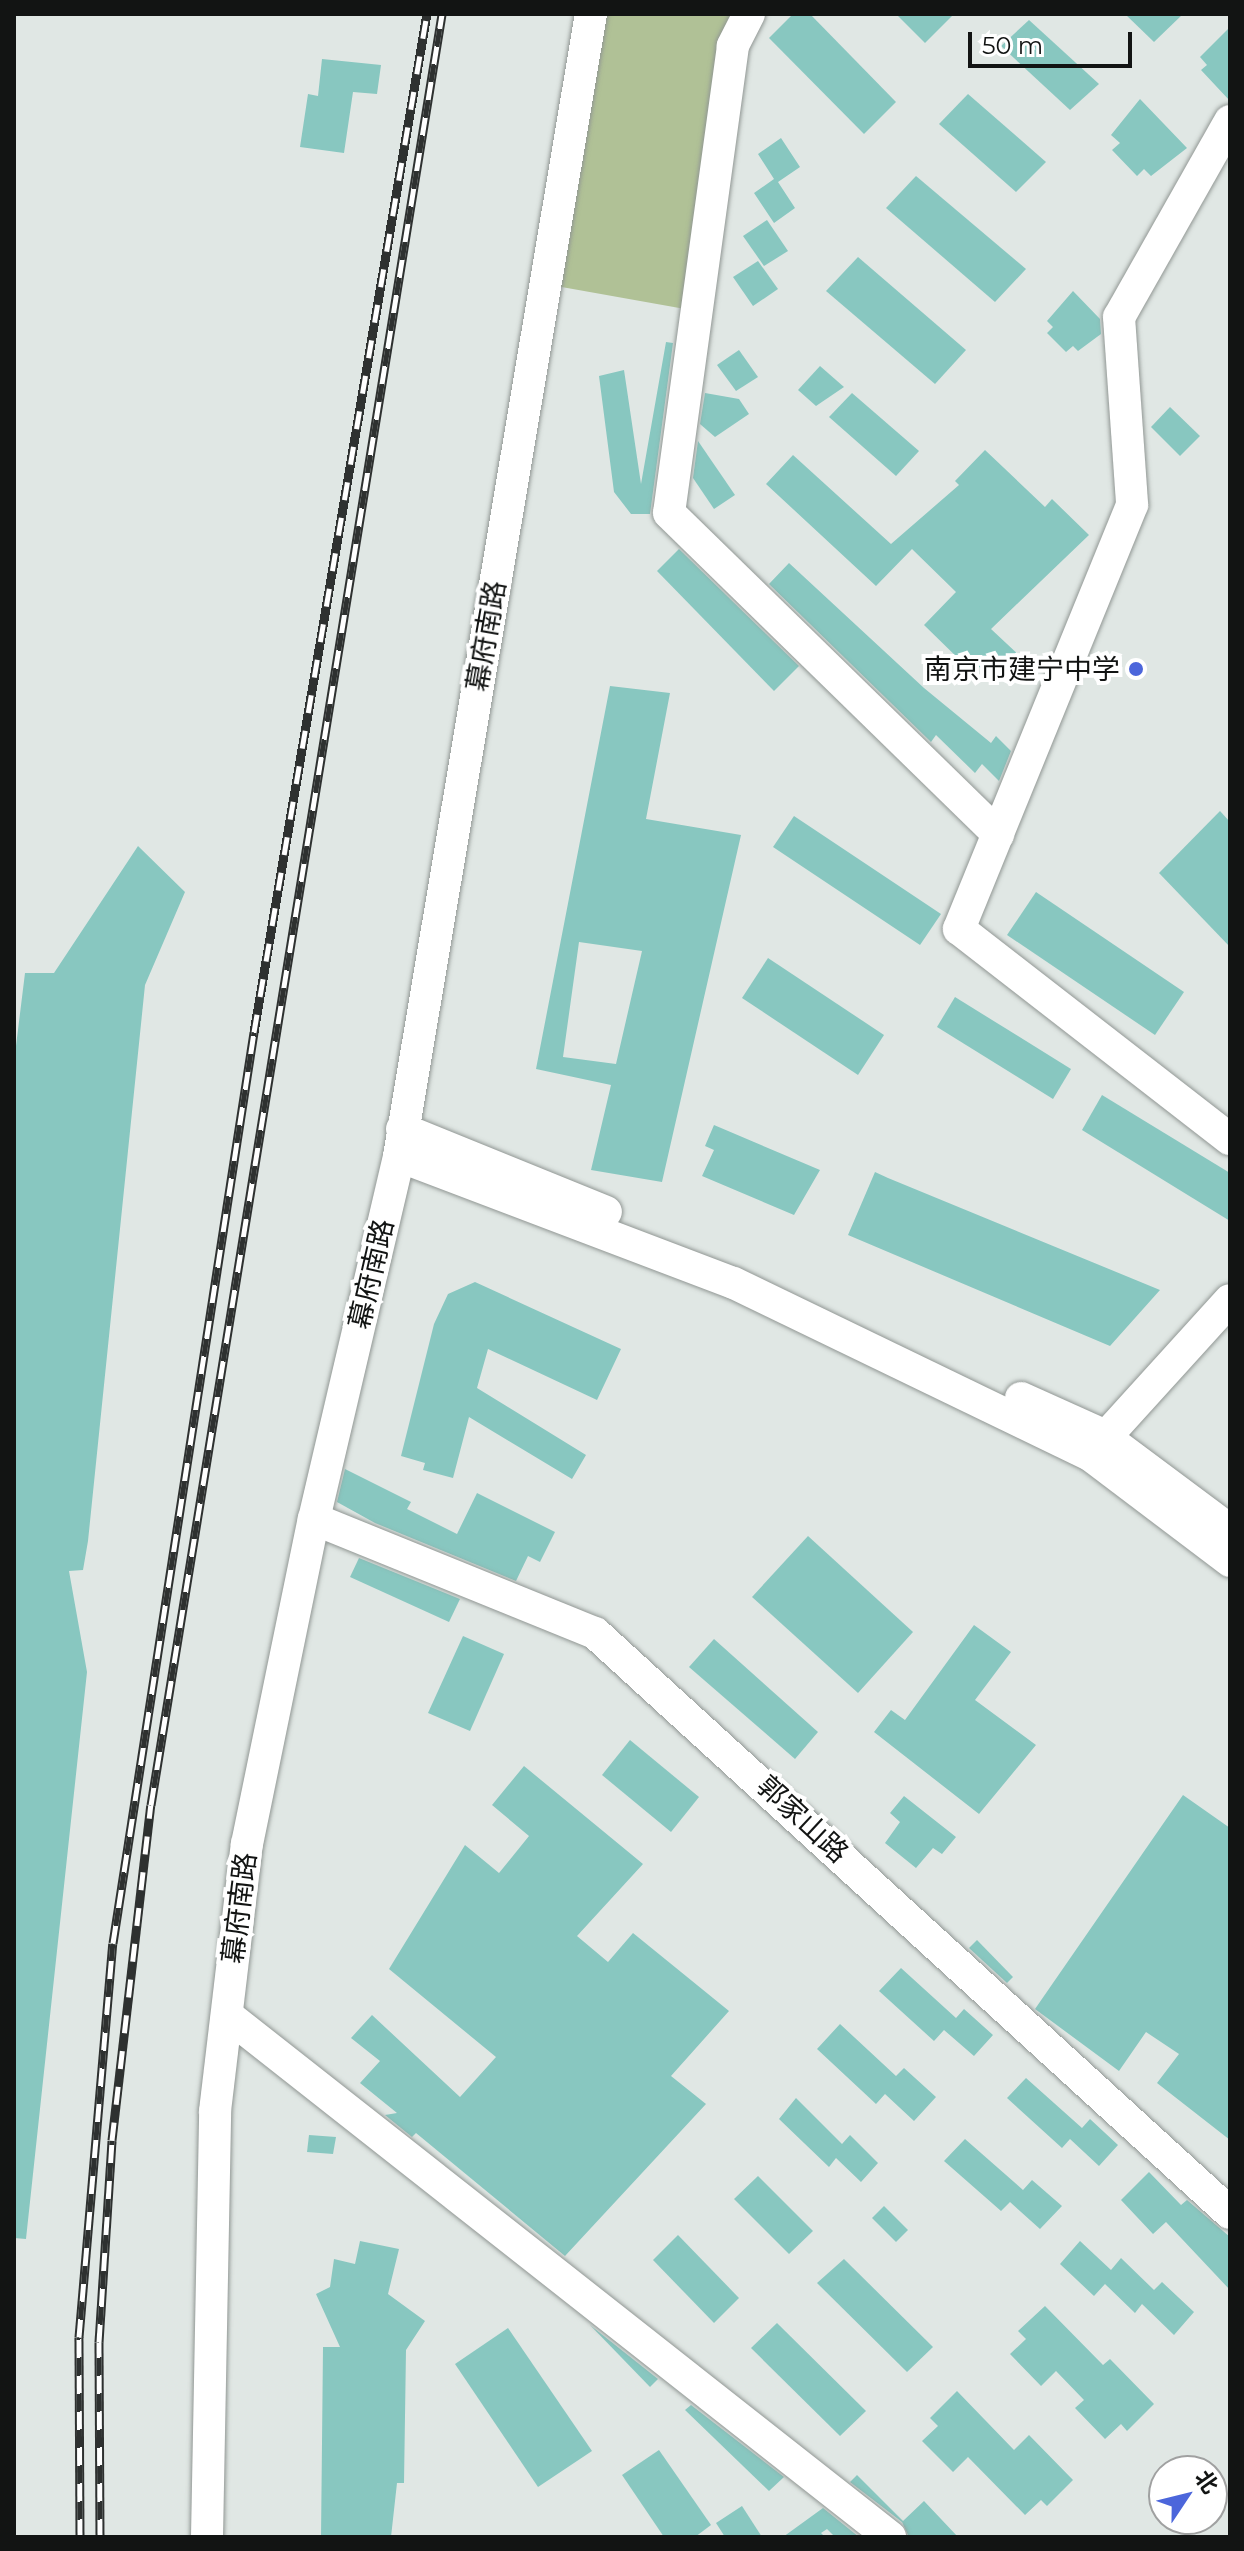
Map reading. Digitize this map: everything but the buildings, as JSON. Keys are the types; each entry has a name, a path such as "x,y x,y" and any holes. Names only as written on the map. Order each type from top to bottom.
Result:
{"street":[{"name":"幕府南路","path":"207,2537 215,2111 247,1844 314,1519 400,1142 591,14"},
{"path":"749,14 733,46 669,513 998,834"},
{"path":"1230,121 1119,317 1132,505 959,929 1230,1139"},
{"path":"400,1142 734,1283 1090,1455 1230,1561"},
{"path":"400,1142 658,1233 1101,1434 1230,1530"},
{"path":"1090,1455 1230,1300"},
{"name":"郭家山路","path":"314,1519 595,1633 1230,2213"},
{"path":"227,2015 890,2537"}],"green space":[{"path":"598,14 741,14 685,309 556,286"}],"railway":[{"path":"80,2537 79,2337 113,1943 254,1032 427,14"},
{"path":"100,2537 99,2342 112,2140 151,1805 442,14"}],"place":[{"name":"南京市建宁中学","path":"1136,669"}]}
